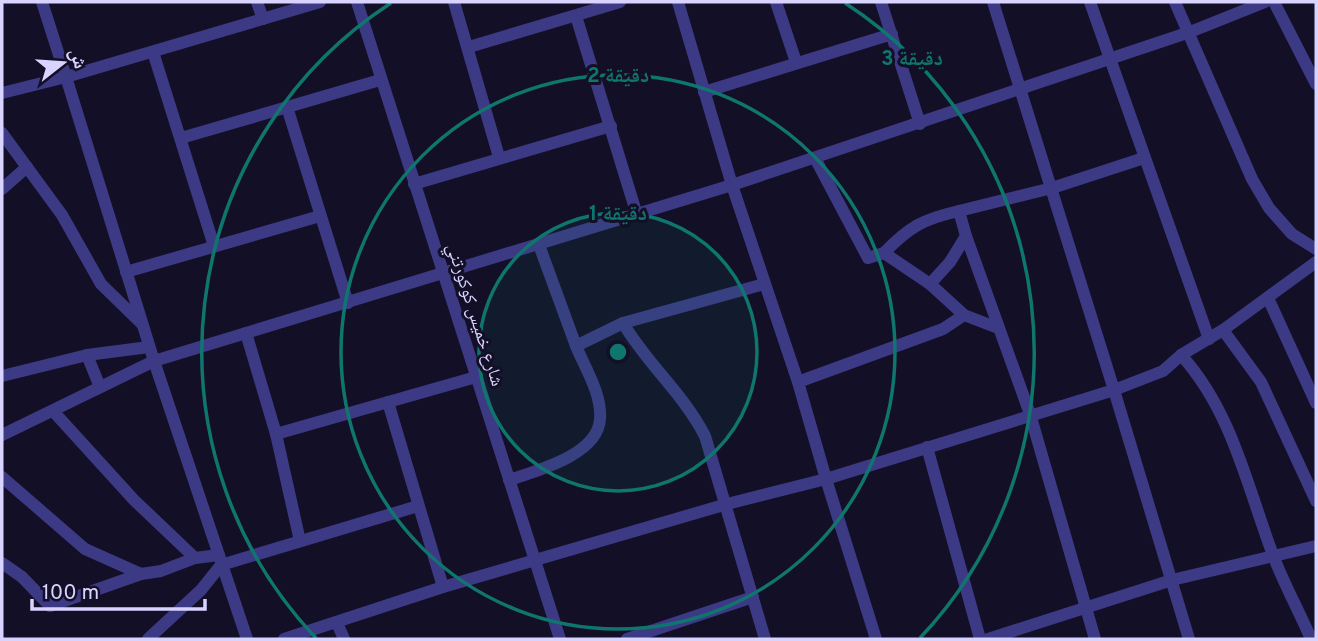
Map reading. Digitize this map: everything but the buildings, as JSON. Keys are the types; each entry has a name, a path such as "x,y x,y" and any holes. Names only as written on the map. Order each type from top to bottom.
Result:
{"street":[{"path":"42,2 149,347 247,639"},
{"path":"257,2 263,19"},
{"path":"2,93 66,77 320,2"},
{"name":"شارع خميس كوكورتني","path":"357,2 560,639"},
{"path":"454,2 499,157"},
{"path":"469,47 620,2"},
{"path":"678,2 732,185 798,382 876,639"},
{"path":"776,2 796,62"},
{"path":"881,2 920,124"},
{"path":"993,2 1189,639"},
{"path":"1090,2 1209,338"},
{"path":"1175,2 1252,179 1269,208 1293,234 1316,249"},
{"path":"2,435 154,360 443,275 732,185 1190,32 1265,2"},
{"path":"1274,2 1316,84"},
{"path":"576,16 637,215"},
{"path":"704,92 892,34"},
{"path":"153,52 214,246"},
{"path":"181,138 380,79"},
{"path":"288,107 348,303"},
{"path":"414,184 611,126"},
{"path":"2,133 74,232 101,284 142,324"},
{"path":"815,158 868,258 884,253 915,225 958,211 1052,188 1144,158"},
{"path":"2,189 27,167"},
{"path":"958,211 1030,414 1095,639"},
{"path":"126,272 320,216"},
{"path":"930,284 950,262 966,236"},
{"path":"509,480 566,459 596,432 600,417 599,403 539,245"},
{"path":"884,253 930,284 964,315 998,328"},
{"path":"284,639 443,587 727,504 826,479 1114,390 1163,371 1181,355 1223,330 1316,262"},
{"path":"576,346 624,323 764,284"},
{"path":"1268,298 1316,403"},
{"path":"798,382 943,329 964,315"},
{"path":"624,323 637,346 692,410 705,436 765,639"},
{"path":"1223,330 1261,382 1316,501"},
{"path":"246,333 276,434 300,541"},
{"path":"2,375 87,355 149,347"},
{"path":"87,355 100,387"},
{"path":"1181,355 1201,377 1235,444 1273,555 1311,639"},
{"path":"276,434 476,376"},
{"path":"388,402 443,587"},
{"path":"53,411 134,500 195,558"},
{"path":"927,447 980,639"},
{"path":"2,477 85,549 141,574"},
{"path":"2,563 22,577 50,606 195,558 220,560 300,541 418,506"},
{"path":"988,639 1087,610 1172,580 1316,545"},
{"path":"149,639 201,590 220,560"},
{"path":"627,639 662,634 753,597"},
{"path":"337,623 344,639"}]}
